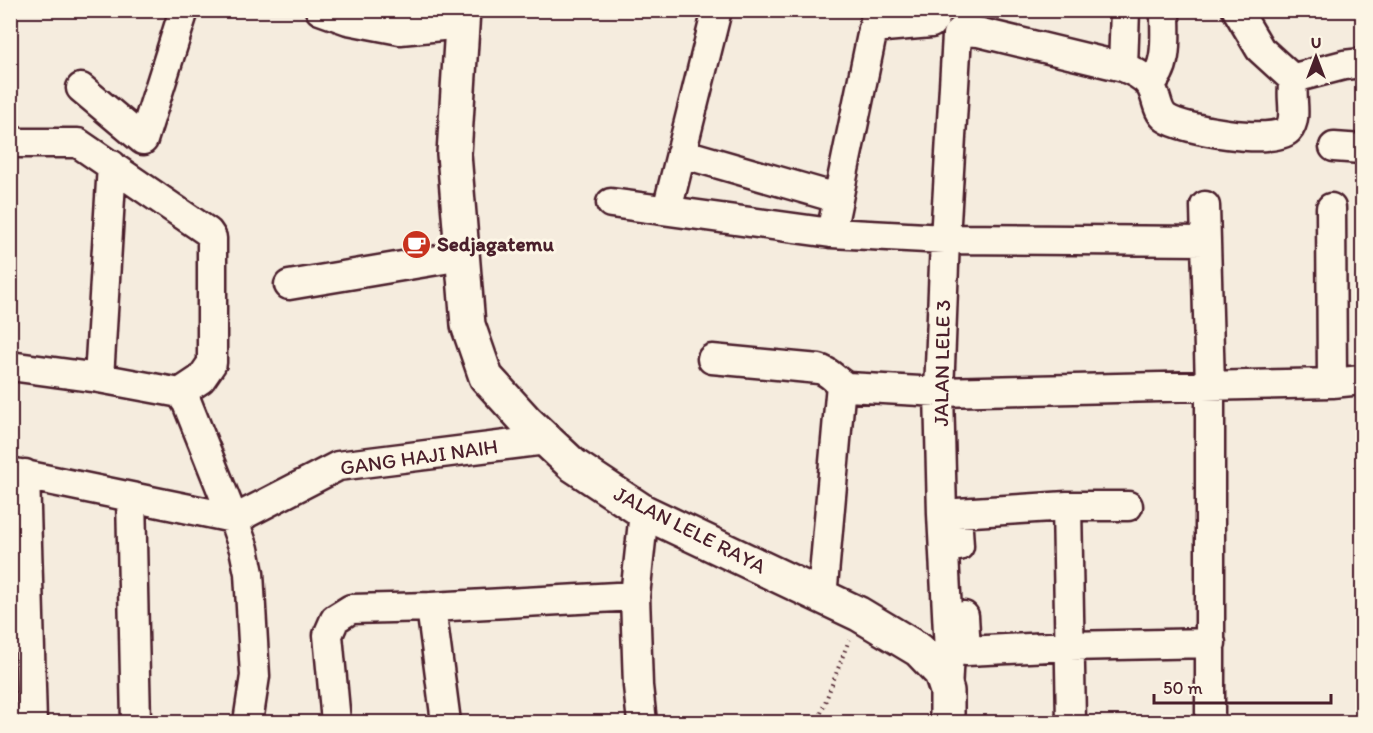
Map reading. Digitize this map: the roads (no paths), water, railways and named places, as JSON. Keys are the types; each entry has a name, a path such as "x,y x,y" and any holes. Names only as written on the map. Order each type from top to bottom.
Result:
{"street":[{"path":"81,88 143,140 184,10"},
{"path":"320,10 348,20 400,30 463,17"},
{"path":"667,210 717,10"},
{"path":"831,233 875,19 931,23 936,16 936,10"},
{"path":"1125,10 1124,67 1141,75 1150,84 1164,116 1198,130 1269,137 1281,134 1293,121 1294,80 1260,49 1237,10"},
{"path":"1150,84 1159,76 1162,67 1165,13"},
{"name":"JALAN LELE RAYA","path":"463,17 454,154 468,325 486,377 573,465 644,512 859,614 920,650 941,673 947,707"},
{"name":"JALAN LELE 3","path":"947,707 949,652 939,392 957,35 961,31 978,32 1124,67"},
{"path":"1294,80 1344,65 1362,63"},
{"path":"10,140 20,143 78,143 208,232 212,238 212,363 201,379 180,393 99,378 10,366"},
{"path":"1334,147 1362,149"},
{"path":"681,153 837,198"},
{"path":"99,378 112,165"},
{"path":"611,203 831,233 945,239 1206,241"},
{"path":"1205,206 1210,386 1210,723"},
{"path":"1331,208 1332,383"},
{"path":"289,285 462,256"},
{"path":"712,359 819,369 830,373 847,387 939,392 1332,383 1362,380"},
{"path":"822,597 841,384"},
{"path":"180,393 187,403 234,521 249,573 255,676 248,723"},
{"name":"GANG HAJI NAIH","path":"234,521 338,466 546,440"},
{"path":"32,723 18,473 234,521"},
{"path":"131,497 136,723"},
{"path":"1128,506 1067,506 957,513 966,651 1069,646 1211,644"},
{"path":"1067,506 1071,723"},
{"path":"642,723 638,686 635,596 644,512"},
{"path":"336,723 328,635 335,619 351,609 635,596"},
{"path":"431,607 446,723"},
{"path":"255,676 268,723"}],"place":[{"name":"Sedjagatemu","path":"416,244"}]}
